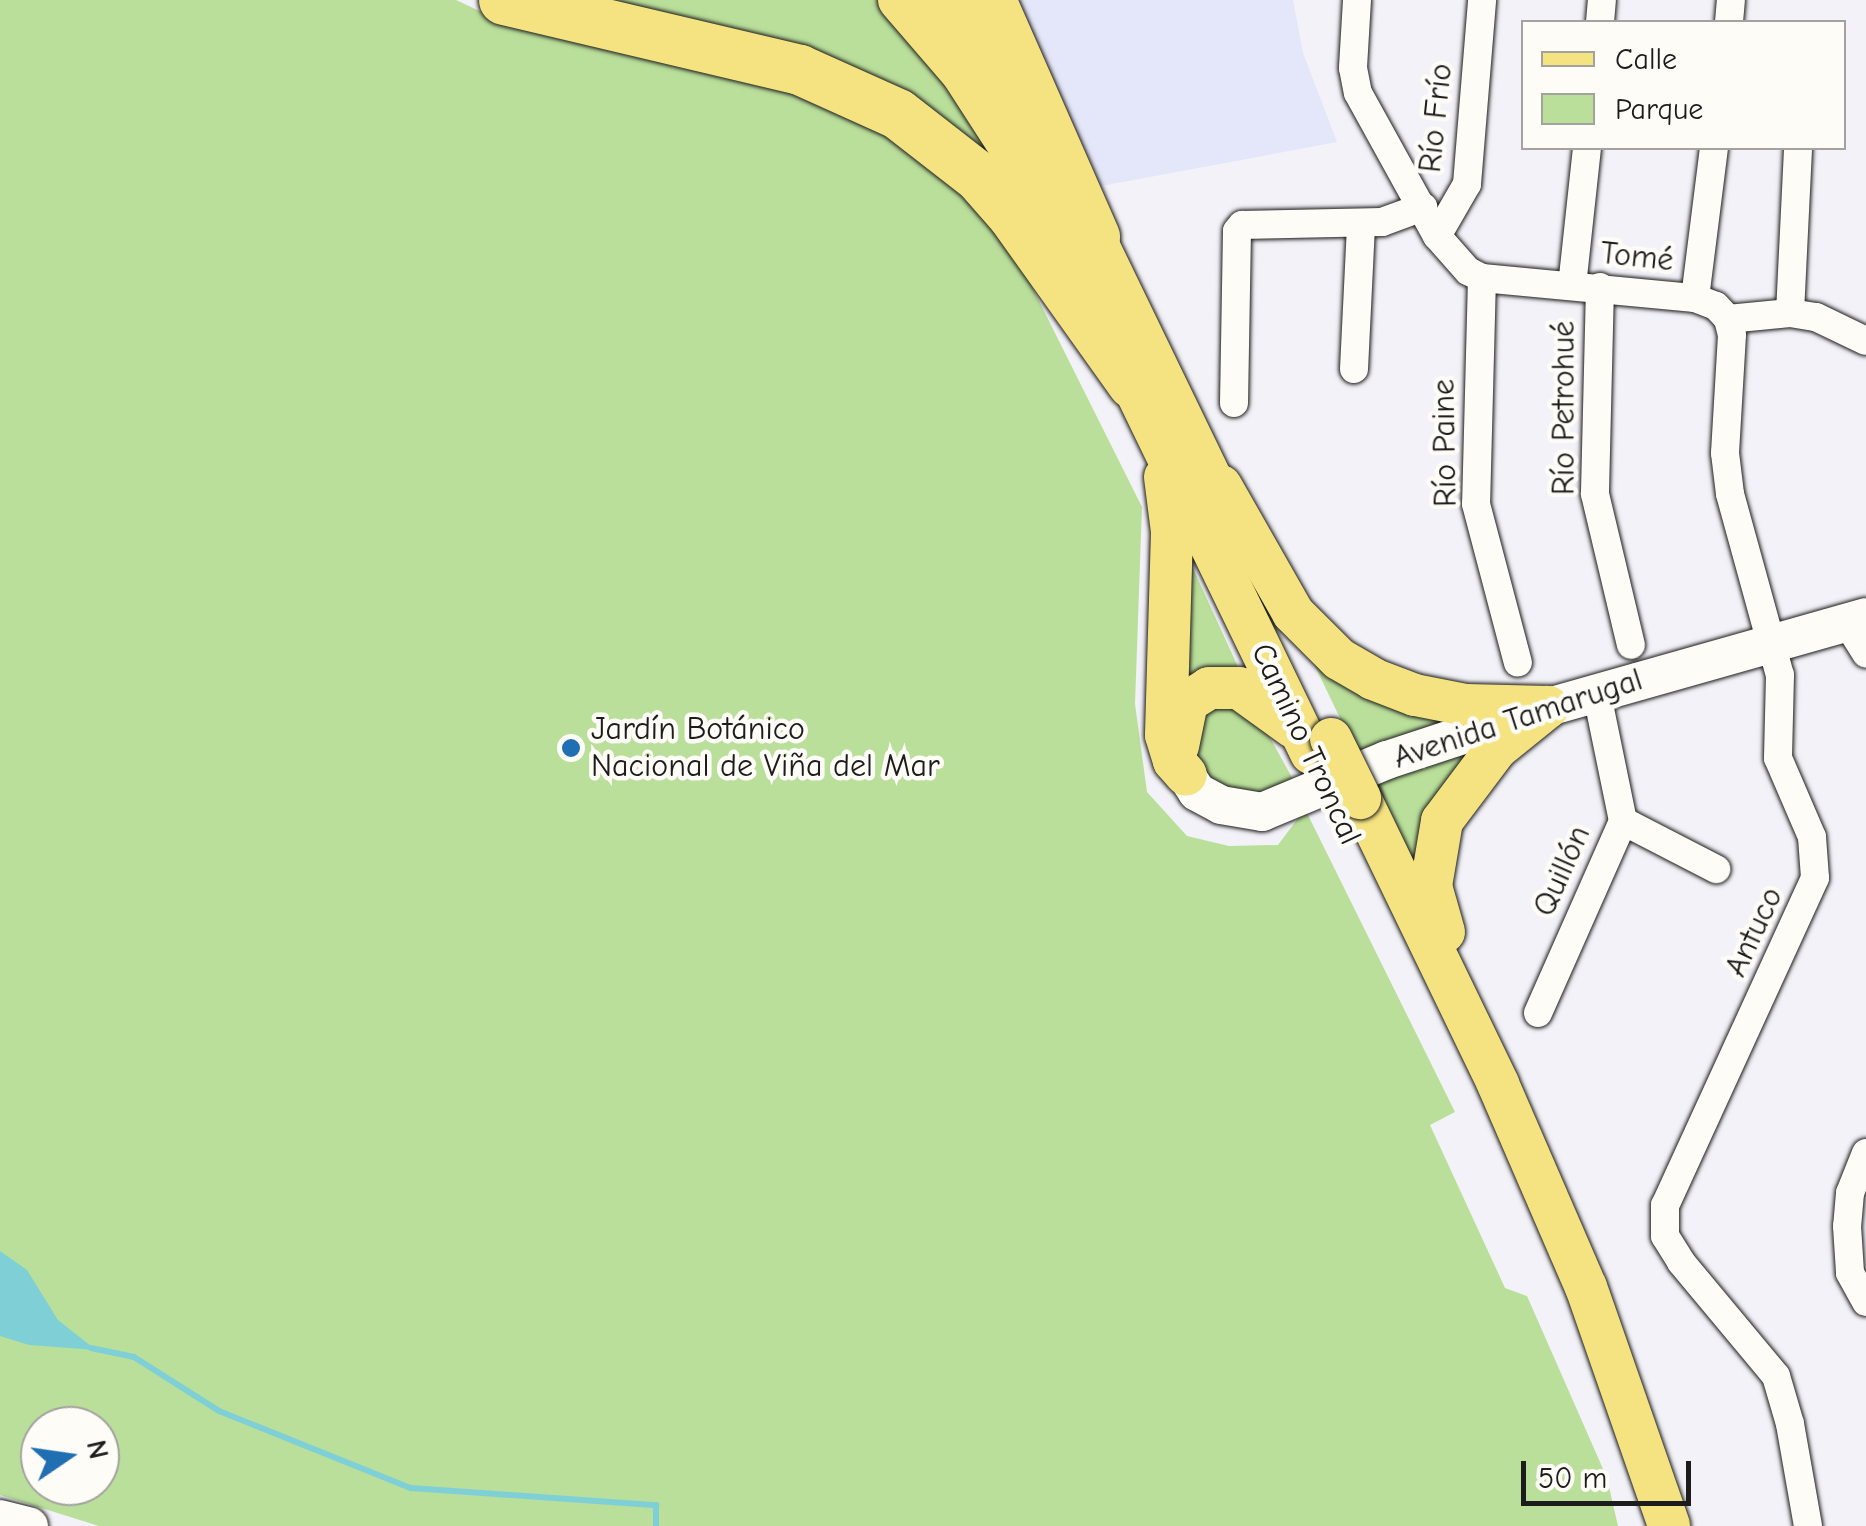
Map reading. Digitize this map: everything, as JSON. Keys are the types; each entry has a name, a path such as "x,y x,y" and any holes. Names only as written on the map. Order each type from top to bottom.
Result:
{"highway":[{"path":"504,0 800,70 898,114 979,177 1013,216 1133,384"},
{"path":"991,0 1095,236"}],"main road":[{"name":"Camino Troncal","path":"899,0 962,73 1018,154 1133,384 1177,438"},
{"name":"Camino Troncal","path":"940,0 1023,108 1095,236 1177,438 1316,744 1498,1084 1586,1287 1669,1526"},
{"path":"1177,438 1293,613 1339,658 1373,679 1415,694 1466,705 1548,707"},
{"path":"1177,438 1166,735 1174,761 1186,775"},
{"path":"1186,775 1178,746 1181,714 1195,694 1209,688 1239,688 1316,744"},
{"path":"1498,1084 1436,911 1432,865 1442,821 1454,800 1496,749 1548,707"},
{"name":"Camino Troncal","path":"1348,804 1588,1369 1641,1526"}],"street":[{"path":"1357,0 1353,68 1358,93 1437,236 1460,264 1482,278"},
{"name":"Río Frío","path":"1437,236 1468,184 1482,0"},
{"name":"Río Petrohué","path":"1586,150 1586,286 1595,494 1632,645"},
{"path":"1695,298 1714,150"},
{"path":"1790,313 1798,150"},
{"path":"1234,402 1237,232 1242,225 1361,224 1404,217 1423,207"},
{"path":"1354,368 1361,224"},
{"name":"Tomé","path":"1482,278 1695,298 1716,306 1728,319"},
{"name":"Río Paine","path":"1482,278 1476,504 1518,663"},
{"path":"1728,319 1790,313 1816,317 1866,342"},
{"name":"Antuco","path":"1728,319 1732,335 1724,454 1730,494 1780,675 1778,758 1812,838 1815,878 1665,1205 1665,1236 1776,1376 1790,1424 1808,1526"},
{"name":"Avenida Tamarugal","path":"1186,775 1197,792 1221,805 1262,812 1388,760 1548,707 1770,641 1860,630"},
{"name":"Quillón","path":"1538,1013 1622,822 1598,694"},
{"path":"1622,822 1716,869"},
{"path":"1866,1153 1850,1193 1847,1226 1850,1272 1866,1302"},
{"path":"0,1519 30,1526"}],"shaded area":[{"path":"1012,0 1293,0 1303,53 1337,142 1096,187"}],"green space":[{"name":"Jardín Botánico Nacional de Viña del Mar","path":"0,0 456,0 484,13 786,90 914,144 1004,231 1142,507 1135,704 1147,792 1187,836 1229,846 1278,845 1305,809 1455,1112 1430,1125 1505,1288 1527,1296 1607,1478 1618,1526 99,1526 35,1506 120,1506 120,1406 20,1406 20,1501 0,1495"},
{"path":"558,0 880,0 1013,175 986,167"},
{"path":"1185,551 1244,680 1180,698"},
{"path":"1295,624 1479,717 1359,758"},
{"path":"1204,703 1252,705 1295,783 1262,797 1235,793 1211,778 1194,754"},
{"path":"1494,742 1422,881 1373,781"}],"water":[{"path":"0,1251 27,1270 58,1320 96,1350 29,1345 0,1336"}],"waterway":[{"path":"91,1348 134,1357 219,1411 411,1488 656,1505 656,1526"}],"place":[{"name":"Jardín Botánico Nacional de Viña del Mar","path":"571,748"}]}
